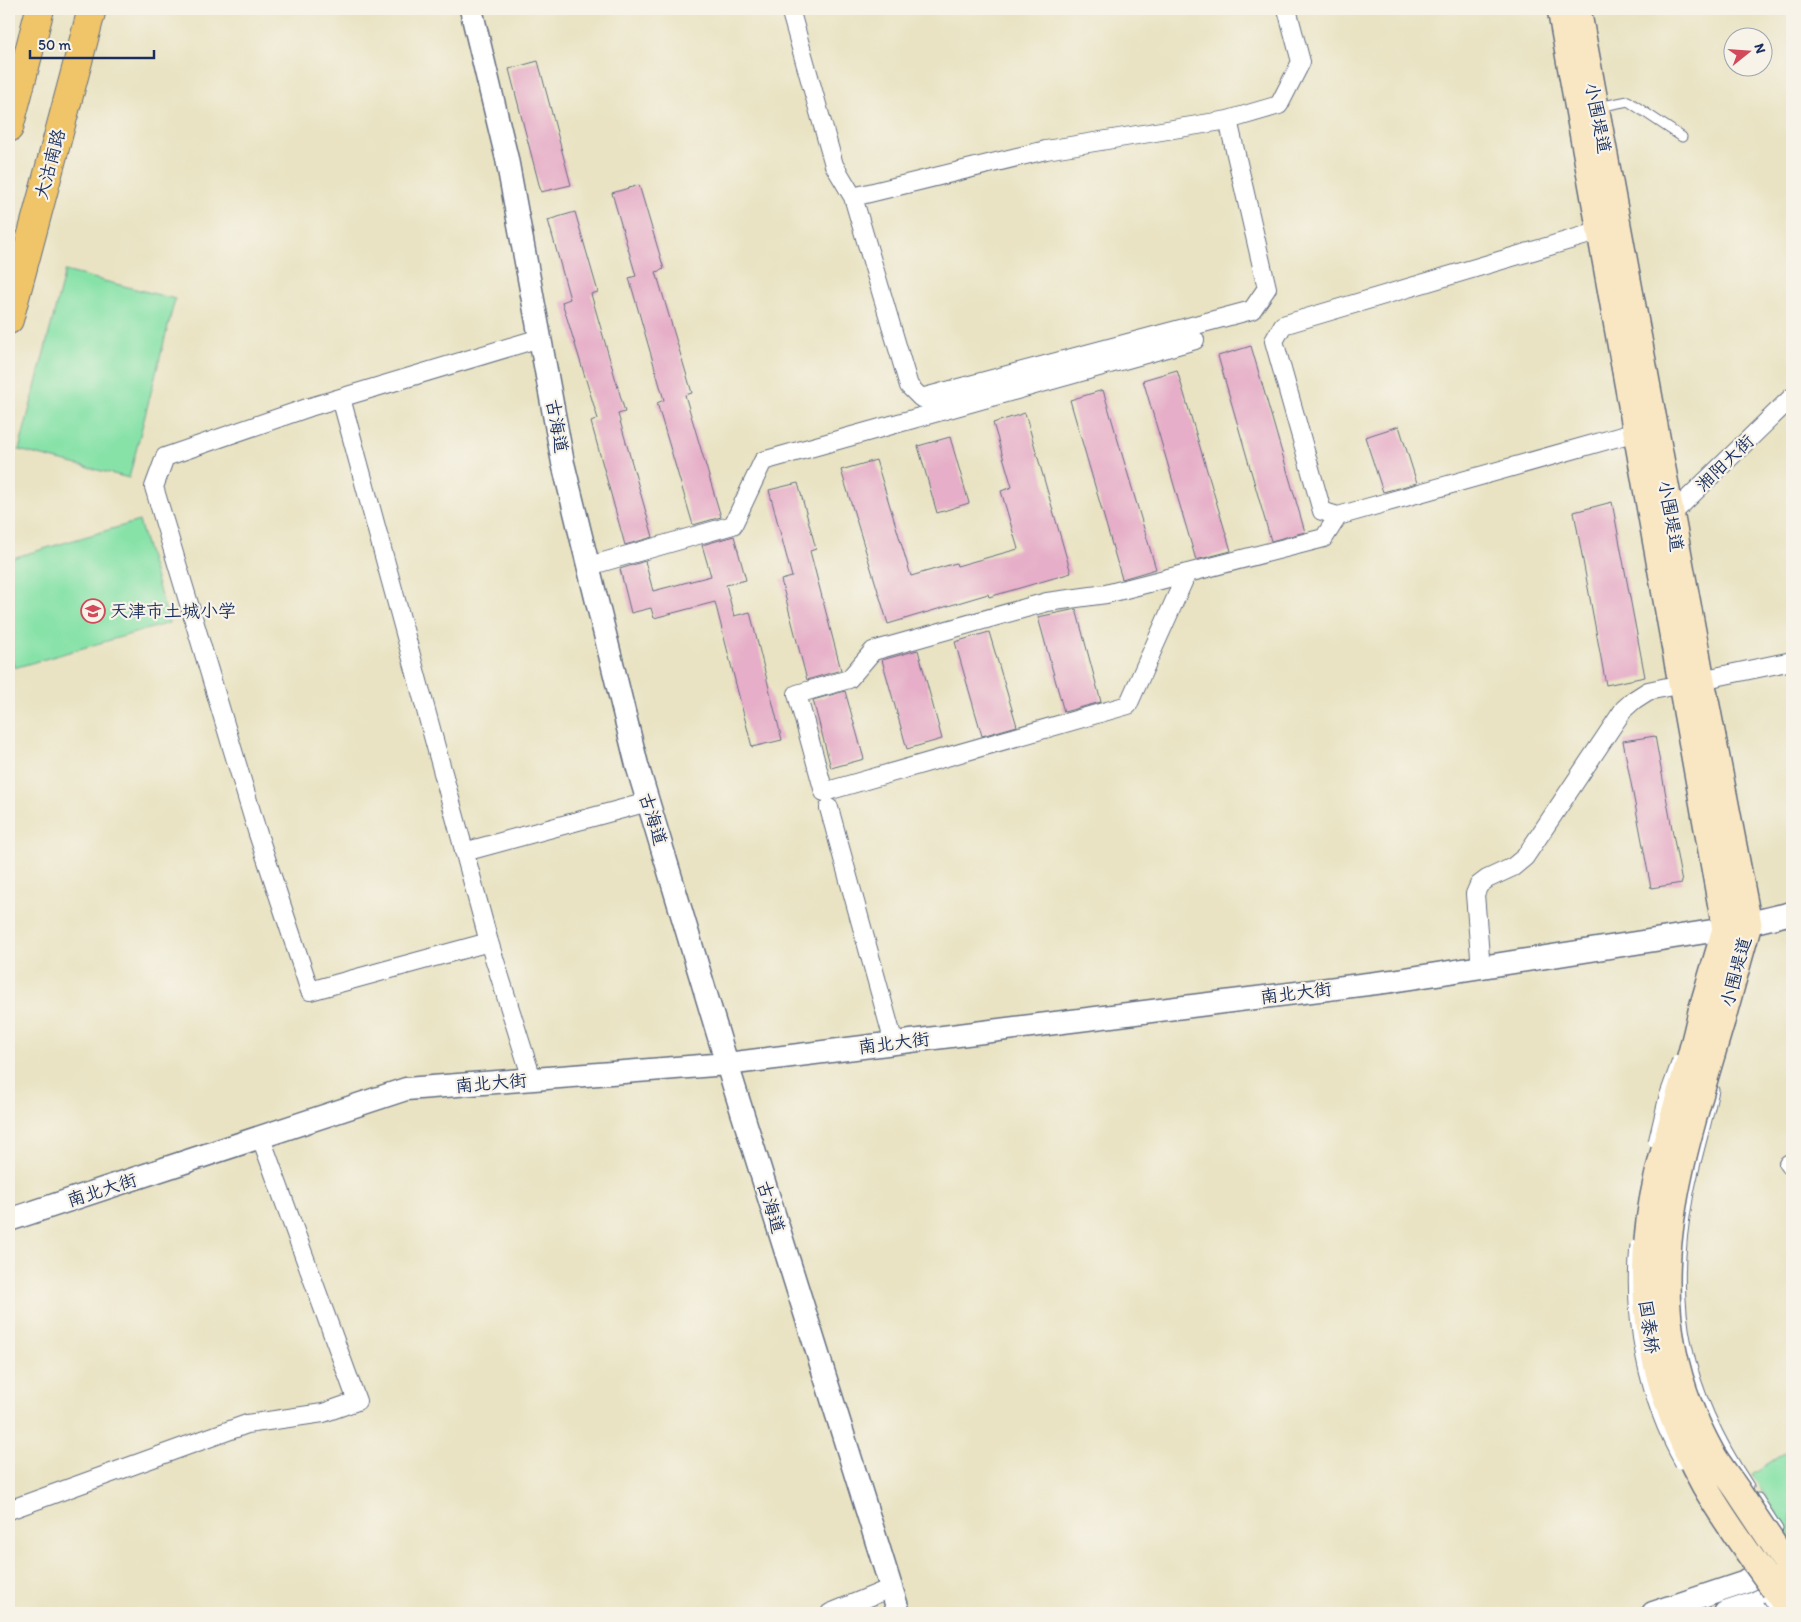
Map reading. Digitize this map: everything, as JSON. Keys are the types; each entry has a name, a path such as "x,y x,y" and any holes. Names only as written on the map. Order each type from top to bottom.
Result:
{"main road":[{"path":"9,128 40,9"},
{"name":"大沽南路","path":"9,320 92,9"},
{"name":"小围堤道","path":"1560,9 1587,110 1691,682 1725,929 1712,1016"},
{"name":"小围堤道","path":"1578,9 1600,231 1636,432 1662,518"},
{"name":"小围堤道","path":"1691,682 1749,924 1712,1016"},
{"name":"国泰桥","path":"1712,1016 1694,1118 1674,1207 1666,1254 1668,1318 1674,1353 1686,1393 1712,1454 1792,1572"},
{"name":"国泰桥","path":"1712,1016 1652,1202 1644,1290 1649,1335 1654,1363 1675,1424 1704,1485 1791,1613"}],"street":[{"name":"古海道","path":"471,9 507,159 563,463 648,802 727,1064 898,1613"},
{"path":"790,9 834,165 853,197 909,386 921,398 1252,310 1267,288 1228,120"},
{"path":"853,197 1046,150 1228,120 1279,105 1301,62 1287,9"},
{"path":"1600,231 1282,325 1274,341 1322,511 1338,516 1636,432"},
{"path":"489,942 310,991 257,831 154,488 165,457 341,398 540,338"},
{"path":"588,566 733,525 763,461 1195,340"},
{"name":"湘阳大街","path":"1662,518 1792,397"},
{"path":"341,398 489,942 532,1079"},
{"path":"1187,573 1128,705 824,792 797,694 849,679 873,651 1047,602 1106,594 1187,573 1324,538 1338,516"},
{"path":"1481,969 1474,901 1479,885 1494,875 1513,867 1525,857 1624,709 1648,691 1792,661"},
{"path":"464,852 648,802"},
{"path":"829,808 894,1043"},
{"name":"南北大街","path":"9,1220 406,1089 727,1064 1481,969 1725,929 1792,913"},
{"path":"9,1510 247,1424 323,1413 357,1401 261,1138"},
{"path":"1653,1613 1743,1583 1792,1560"},
{"path":"1725,1613 1755,1603 1792,1585"},
{"path":"830,1613 890,1588"}],"lane":[{"path":"1587,110 1628,101 1682,137"},
{"path":"1712,1016 1717,1075 1694,1172 1685,1223 1679,1280 1682,1316 1688,1356 1708,1413 1732,1460 1781,1534"},
{"path":"1652,1149 1664,1096 1676,1061 1712,1016"},
{"path":"1636,1235 1633,1265 1637,1339 1651,1398 1675,1456 1684,1471"},
{"path":"1698,1494 1736,1553"},
{"path":"1746,1568 1776,1613"}],"green space":[{"path":"65,271 175,299 129,478 19,450"},
{"path":"139,521 169,623 14,668 9,649 9,559"},
{"path":"1792,1448 1792,1539 1752,1474"}],"building":[{"path":"538,61 571,185 541,192 509,69"},
{"path":"639,185 664,269 656,272 692,393 685,395 721,517 693,525 657,403 664,400 629,278 636,276 612,193"},
{"path":"575,212 598,292 591,294 625,412 618,414 653,537 625,545 591,422 598,419 562,302 570,299 548,220"},
{"path":"1251,346 1305,532 1271,541 1218,356"},
{"path":"1177,370 1231,551 1196,560 1143,380"},
{"path":"1103,390 1156,569 1122,579 1070,400"},
{"path":"1025,413 1071,573 989,597 988,594 888,624 841,470 876,460 911,576 956,563 957,566 1018,549 1001,491 1012,487 993,423"},
{"path":"1399,426 1417,483 1383,492 1365,437"},
{"path":"950,437 969,503 937,513 918,446"},
{"path":"798,483 816,549 810,551 841,670 807,680 781,580 792,577 769,490"},
{"path":"1612,502 1645,677 1606,685 1574,512"},
{"path":"734,536 746,580 726,585 734,616 750,612 782,740 752,747 715,602 654,618 651,608 631,613 620,569 645,561 653,591 711,576 702,545"},
{"path":"1076,609 1101,702 1064,712 1038,617"},
{"path":"989,632 1017,726 982,736 955,642"},
{"path":"918,650 942,739 907,749 882,660"},
{"path":"845,691 864,759 831,768 813,700"},
{"path":"1655,736 1682,883 1651,888 1623,741"}],"place":[{"name":"天津市土城小学","path":"93,611"}]}
